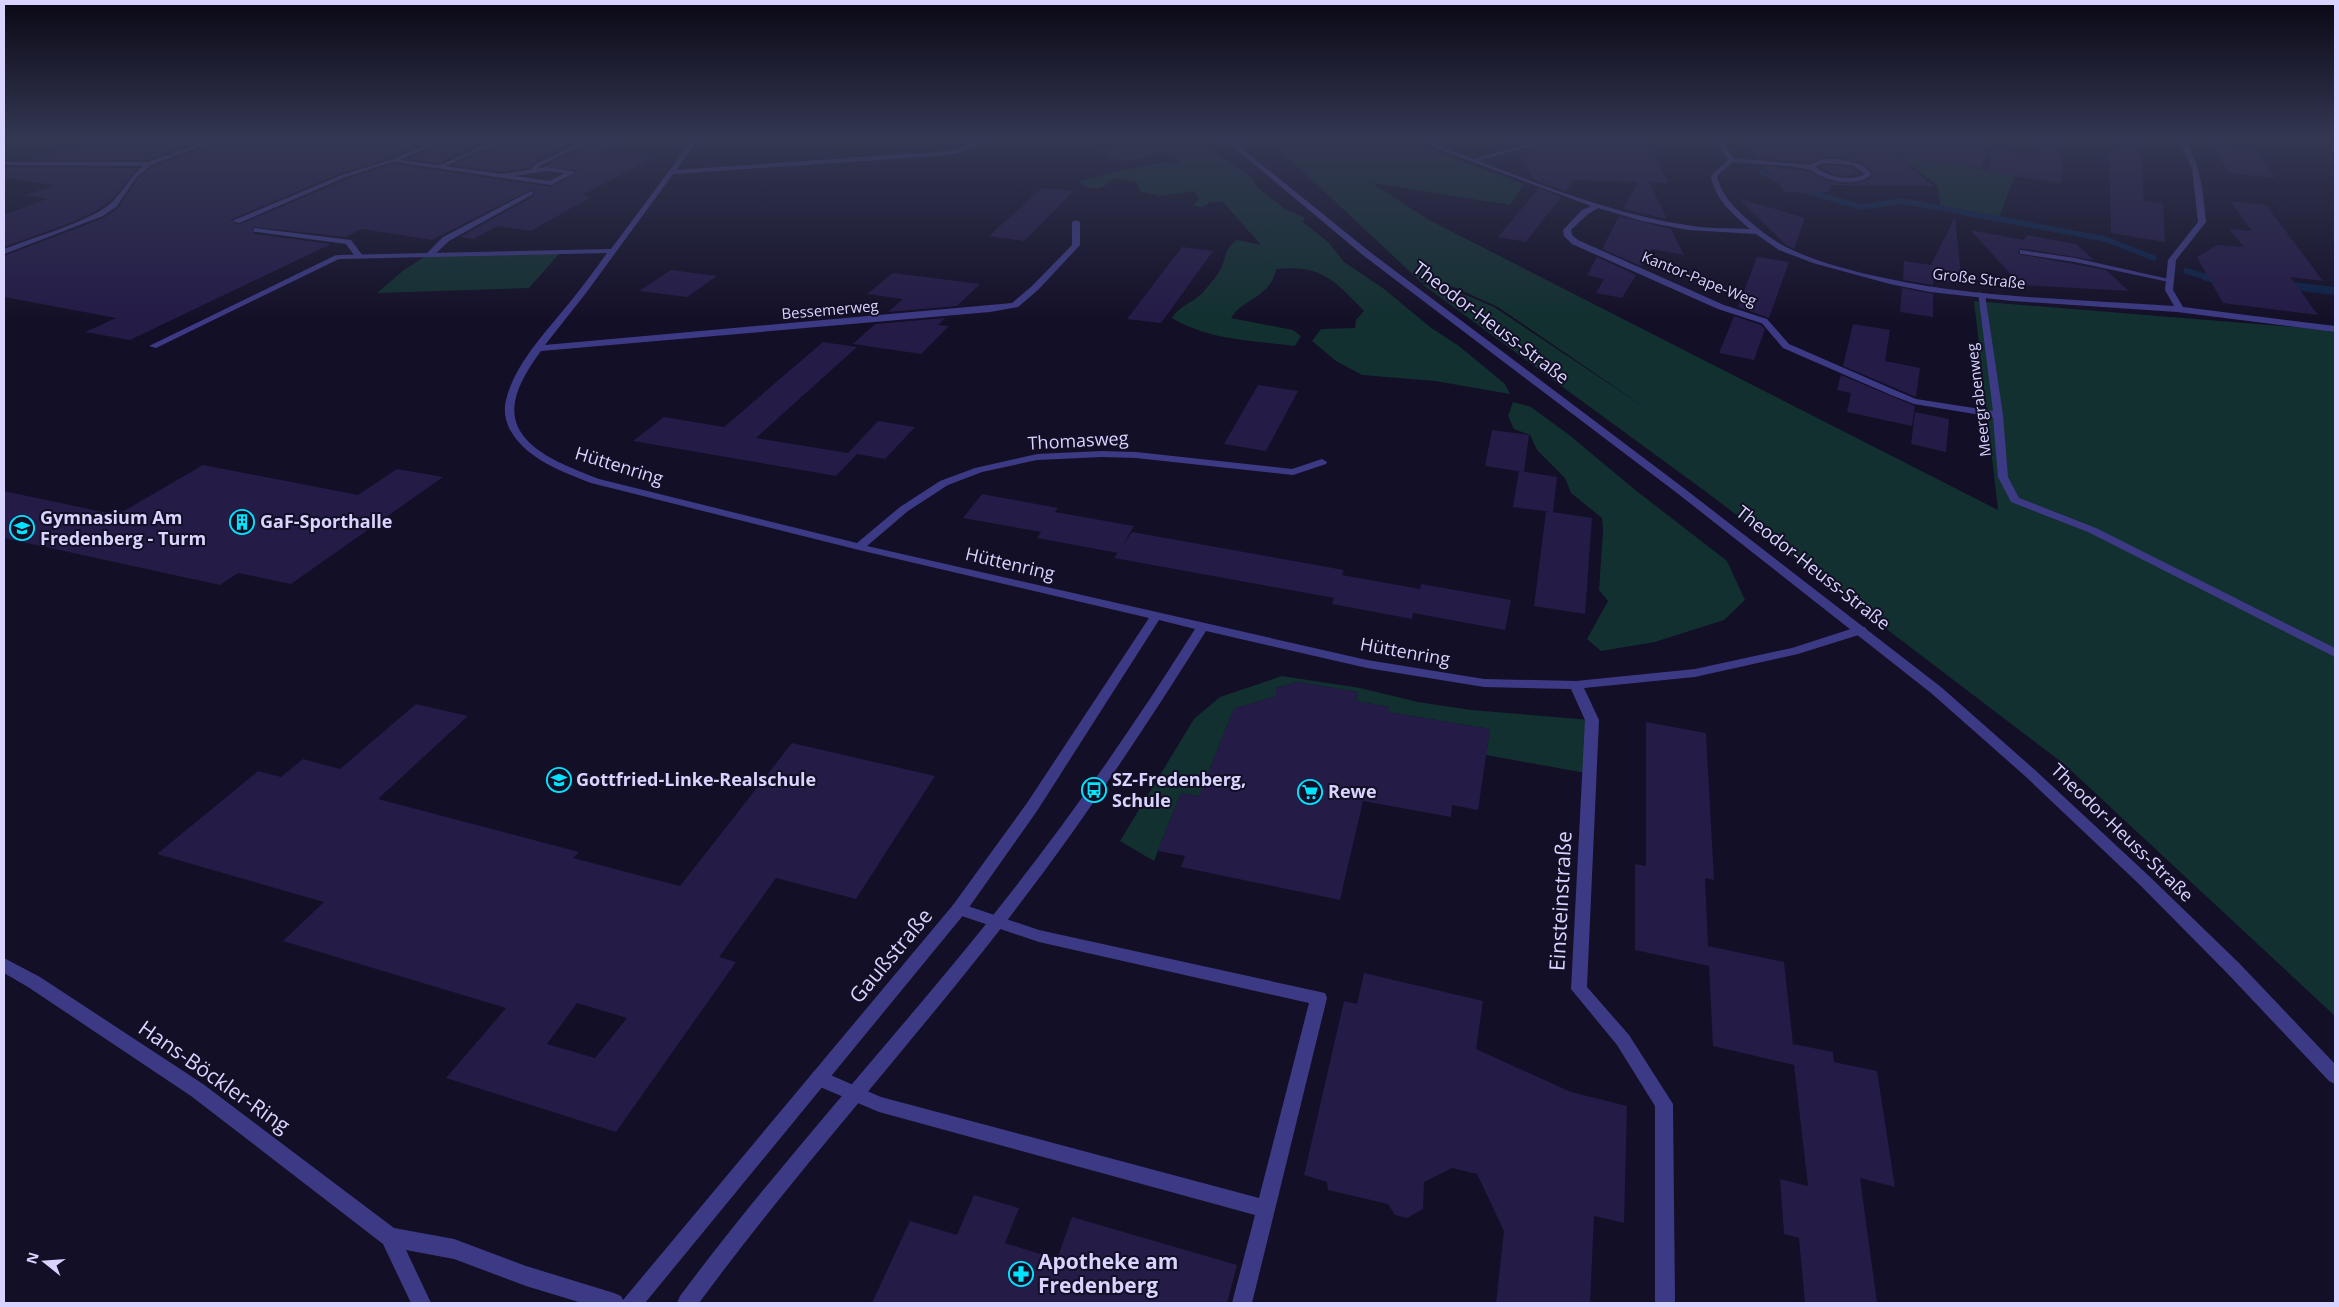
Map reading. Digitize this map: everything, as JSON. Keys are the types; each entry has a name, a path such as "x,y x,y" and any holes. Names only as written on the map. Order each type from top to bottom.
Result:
{"street":[{"path":"4,252 100,214 117,200"},
{"path":"236,221 286,200"},
{"path":"430,255 446,239 518,200"},
{"name":"Hüttenring","path":"651,200 540,348 515,387 509,406 512,422 521,438 540,455 565,469 595,481 859,546 1367,664 1484,683 1576,685 1695,673 1794,651 1861,630"},
{"name":"Theodor-Heuss-Straße","path":"1301,200 1367,254 1681,491 1936,690 2094,833 2233,968 2335,1076"},
{"path":"1581,200 1662,224 1703,230 1758,232"},
{"name":"Große Straße","path":"1723,200 1734,212 1758,232 1784,248 1808,259 1860,275 1896,283 1981,294 2180,309 2335,329"},
{"path":"2180,309 2169,290 2172,260 2202,222 2201,200"},
{"name":"Kantor-Pape-Weg","path":"1597,206 1584,212 1567,230 1568,236 1575,242 1721,307 1764,321 1786,346 1894,393 1914,401 1998,415"},
{"name":"Bessemerweg","path":"540,348 618,343 990,310 1015,305 1035,288 1076,245 1076,222"},
{"path":"258,230 348,242 359,256"},
{"path":"153,346 339,257 613,251"},
{"path":"2023,252 2075,260 2169,280"},
{"name":"Meergrabenweg","path":"1981,294 1998,415 2003,477 2015,500 2092,530 2335,653"},
{"name":"Thomasweg","path":"859,546 904,509 944,483 979,470 1038,457 1102,454 1136,455 1293,472 1322,462"},
{"name":"Gaußstraße","path":"632,1303 959,909 1032,807 1156,616"},
{"path":"687,1303 751,1218 857,1093 996,923 1094,790 1160,695 1203,626"},
{"name":"Einsteinstraße","path":"1576,685 1592,720 1579,989 1623,1040 1664,1104 1665,1303"},
{"path":"959,909 1039,936 1319,998 1242,1303"},
{"name":"Hans-Böckler-Ring","path":"4,965 34,982 197,1090 390,1237 454,1249 526,1276 614,1303"},
{"path":"819,1078 879,1104 1266,1209"},
{"name":"Hans-Böckler-Ring","path":"390,1237 421,1303"}],"green space":[{"path":"1198,200 1273,200 1285,209 1305,218 1303,222 1329,243 1344,262 1384,289 1430,327 1459,346 1505,384 1510,394 1435,381 1362,375 1336,361 1312,341 1321,329 1355,328 1356,320 1364,311 1335,283 1316,272 1292,268 1276,269 1269,286 1236,311 1231,318 1293,330 1301,336 1295,346 1248,341 1216,335 1201,331 1172,318 1179,310 1200,295 1217,276 1228,249 1233,243 1237,240 1261,245 1223,202 1211,202 1203,207 1193,206"},
{"path":"1333,200 1398,200 1427,219 1998,510 1974,301 2306,328 2335,332 2335,1016 2064,764 1709,494 1422,284 1449,288 1494,307 1650,411 1498,307 1454,287 1421,282"},
{"path":"1479,200 1513,200 1510,205"},
{"path":"1939,200 2005,200 1999,217 1940,205"},
{"path":"560,253 529,288 377,293 404,270 427,255"},
{"path":"1513,402 1531,407 1568,434 1634,489 1727,561 1745,600 1724,620 1655,642 1601,651 1587,639 1608,601 1599,590 1603,531 1602,518 1571,493 1565,478 1537,450 1530,435 1514,429 1508,416"},
{"path":"1282,676 1360,688 1418,702 1471,710 1592,720 1591,774 1486,755 1490,729 1388,712 1389,707 1356,701 1358,692 1297,682 1276,688 1276,696 1234,709 1199,796 1181,793 1154,861 1120,841 1194,719 1220,697"}],"building":[{"path":"44,200 110,200 99,209 73,222 4,247 4,215"},
{"path":"124,200 277,200 230,220 238,225 297,200 510,200 432,240 362,229 345,237 253,227 254,234 331,244 130,340 85,332 116,318 4,297 4,256 104,218 119,207"},
{"path":"527,200 586,200 531,231 497,226 474,239 460,237"},
{"path":"1029,200 1065,200 1024,241 989,236"},
{"path":"1529,200 1559,200 1526,242 1498,237"},
{"path":"1628,200 1658,200 1667,219 1623,209"},
{"path":"1740,200 1805,218 1794,249 1786,245"},
{"path":"2110,200 2144,200 2163,204 2165,242 2111,233"},
{"path":"2230,201 2266,205 2323,281 2290,277 2318,315 2223,303 2197,257 2217,245 2244,247 2229,229 2252,231"},
{"path":"1619,216 1671,229 1684,255 1651,249 1641,266 1602,249"},
{"path":"1955,217 1962,284 1933,280 1933,285 1903,280 1904,261 1931,265"},
{"path":"1970,230 2024,240 2027,235 2076,244 2094,260 2020,248 2018,254 2106,270 2129,291 2021,285"},
{"path":"1182,247 1213,251 1161,323 1127,319"},
{"path":"1597,257 1636,275 1622,298 1596,293 1604,279 1587,275"},
{"path":"1757,257 1789,262 1769,318 1738,307"},
{"path":"671,270 717,276 687,297 639,291"},
{"path":"893,273 980,284 957,306 888,312 903,299 867,294"},
{"path":"1902,288 1933,294 1933,317 1900,312"},
{"path":"1734,316 1761,325 1765,329 1754,360 1719,353"},
{"path":"945,318 938,325 949,326 921,354 853,344 875,324"},
{"path":"1853,324 1890,330 1885,361 1920,368 1916,397 1843,366"},
{"path":"823,342 857,347 756,438 848,453 878,421 915,427 885,459 857,454 836,476 633,441 664,417 724,427"},
{"path":"1841,375 1915,406 1912,426 1847,412 1851,393 1837,390"},
{"path":"1258,385 1298,391 1266,451 1224,444"},
{"path":"1915,412 1949,419 1946,452 1911,444"},
{"path":"1492,430 1529,435 1524,472 1485,466"},
{"name":"GaF-Sporthalle","path":"203,465 358,495 397,469 443,477 291,584 238,573 220,585 4,538 4,491 117,515"},
{"path":"1519,471 1557,477 1553,512 1513,507"},
{"path":"982,494 1058,508 1055,512 1134,526 1118,553 1037,538 1041,532 963,518"},
{"path":"1546,511 1592,518 1585,614 1534,606"},
{"path":"1132,532 1344,570 1342,575 1420,589 1421,584 1511,600 1505,630 1413,613 1412,619 1332,604 1334,598 1114,558"},
{"path":"1297,682 1358,692 1356,701 1389,707 1388,712 1490,729 1478,810 1452,805 1451,817 1363,801 1340,900 1181,867 1185,856 1158,851 1181,793 1199,796 1234,709 1276,696 1276,688"},
{"path":"416,704 468,716 378,799 579,852 573,858 680,886 792,743 935,776 856,899 776,878 719,957 736,962 616,1132 446,1078 506,1008 283,941 324,902 157,854 258,771 281,777 303,759 340,769","holes":["577,1003 627,1018 595,1058 547,1044"]},
{"path":"1646,722 1706,733 1714,880 1705,878 1708,946 1784,962 1793,1044 1833,1052 1834,1062 1877,1071 1895,1187 1860,1178 1877,1303 1805,1303 1799,1238 1784,1234 1780,1179 1808,1186 1794,1065 1713,1046 1709,966 1635,950 1635,864 1646,866"},
{"path":"1364,973 1483,1001 1476,1049 1571,1092 1627,1106 1624,1223 1594,1216 1590,1303 1496,1303 1504,1231 1477,1174 1452,1168 1424,1182 1423,1209 1407,1218 1395,1215 1388,1204 1328,1190 1327,1182 1304,1175 1344,1001 1357,1004"},
{"path":"974,1195 1019,1208 1005,1243 1057,1259 1072,1217 1237,1265 1227,1303 872,1303 910,1221 957,1235"}],"waterway":[{"path":"1836,200 1861,207 1903,201 2105,239 2154,258"},
{"path":"2186,271 2210,278"},
{"path":"2206,277 2220,281"},
{"path":"2284,285 2335,291"}],"place":[{"name":"GaF-Sporthalle","path":"242,522"},
{"name":"Gymnasium Am Fredenberg - Turm","path":"22,528"},
{"name":"Gottfried-Linke-Realschule","path":"559,780"},
{"name":"SZ-Fredenberg, Schule","path":"1094,790"},
{"name":"Rewe","path":"1310,792"},
{"name":"Apotheke am Fredenberg","path":"1021,1274"}]}
